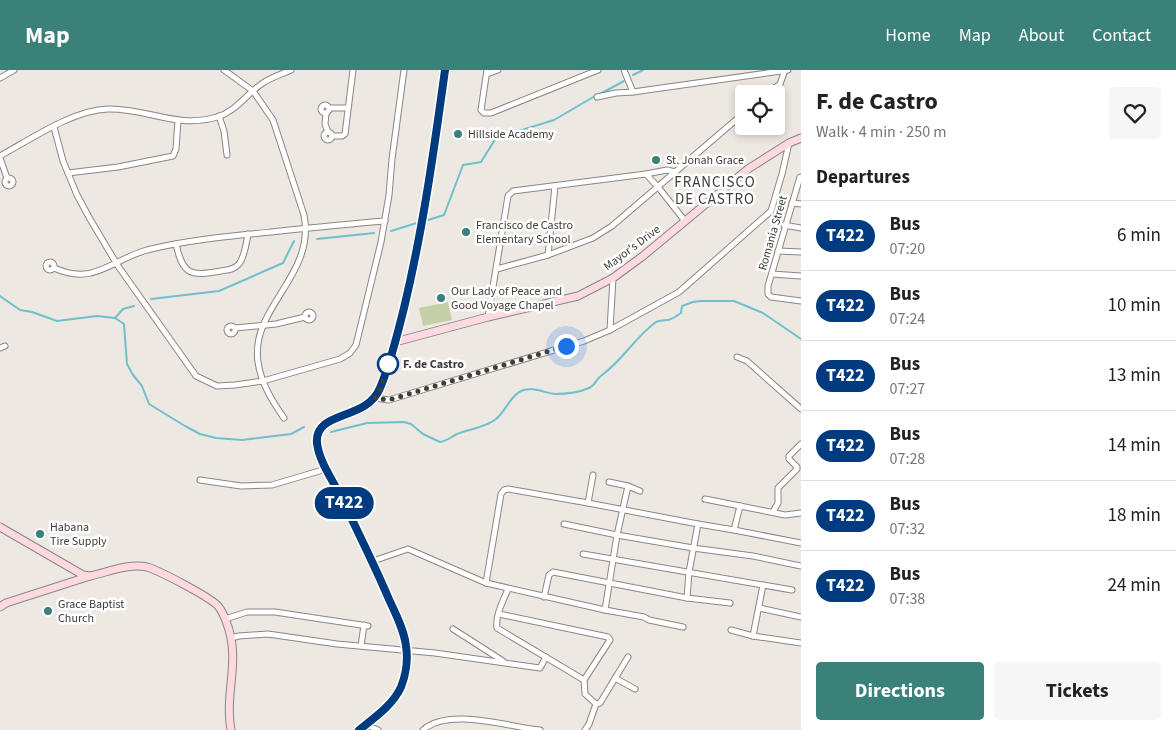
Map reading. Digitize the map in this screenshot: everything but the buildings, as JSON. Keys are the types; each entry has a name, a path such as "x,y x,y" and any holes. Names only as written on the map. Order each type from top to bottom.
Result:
{"main road":[{"path":"359,730 388,705 398,693 404,680 407,651 403,631 373,561 326,468 317,446 317,436 320,428 330,420 361,409 375,398 385,376 395,342 420,235 446,70"},
{"name":"Mayor's Drive","path":"395,342 488,317 578,296 613,278 748,169 789,143 801,138"},
{"path":"0,527 80,573 90,576"},
{"path":"0,607 6,603 90,576 134,566 148,567 176,580 218,606 225,619 231,638 232,665 228,705 231,730"},
{"path":"67,584 71,568"}],"street":[{"path":"0,78 14,70"},
{"path":"224,70 253,92 273,120 304,215 306,240 295,272 263,325 258,343 258,362 263,381 269,395 284,418"},
{"path":"7,178 0,157 74,116 107,109 131,110 178,120 201,120 219,116 233,109 262,83 291,70"},
{"path":"348,108 328,111 325,124 330,134 342,136 345,134 353,70"},
{"path":"54,127 56,142 90,219 116,263 196,376 217,386 263,381 340,359 350,353 356,345 385,221 404,71 396,70"},
{"path":"498,70 487,72 481,110 484,113 491,113 598,70"},
{"path":"624,70 633,92"},
{"path":"597,97 786,70"},
{"path":"779,85 786,70"},
{"path":"219,116 224,131 227,155"},
{"path":"68,172 118,167 173,156 176,149 178,120"},
{"path":"497,269 593,238 612,226 735,121"},
{"path":"375,398 389,400 584,341 610,330 679,292 771,211 789,143"},
{"path":"488,317 508,196 513,191 667,170 675,172"},
{"path":"646,174 685,221"},
{"name":"Romania Street","path":"800,177 784,225 768,286 768,294 771,298 801,301"},
{"path":"548,254 556,186"},
{"path":"792,203 801,204"},
{"path":"54,268 62,272 84,274 98,272 131,255 176,244 306,227 385,221"},
{"path":"784,225 801,228"},
{"path":"176,244 178,256 185,268 193,274 200,275 232,269 237,266 245,250 248,234"},
{"path":"778,251 801,252"},
{"path":"772,274 801,276"},
{"path":"610,330 613,278"},
{"path":"235,328 276,324 305,317"},
{"path":"737,357 747,362 801,409"},
{"path":"773,512 778,502 778,488 797,469 789,459 789,456 801,444"},
{"path":"200,480 227,485 272,485 326,468"},
{"path":"588,503 593,475"},
{"path":"609,482 640,490"},
{"path":"605,610 617,535 628,486"},
{"path":"486,583 504,490 623,509 801,543"},
{"path":"705,500 785,515 794,515 801,512"},
{"path":"734,530 740,506"},
{"path":"564,524 617,535 753,556 801,566"},
{"path":"687,598 689,572 698,524"},
{"path":"373,561 408,549 486,583 683,627"},
{"path":"582,554 792,590"},
{"path":"544,597 549,575 553,572 687,598 730,603"},
{"path":"753,636 763,585"},
{"path":"508,589 496,624 497,628 584,680"},
{"path":"759,608 801,617"},
{"path":"225,619 248,612 276,612 366,626 361,646"},
{"path":"499,614 608,636 610,640 584,680 585,694 596,704"},
{"path":"453,629 505,662"},
{"path":"731,630 753,636 801,643"},
{"path":"231,638 268,634 505,662 541,668 546,657"},
{"path":"585,730 596,704 600,703 628,657"},
{"path":"616,678 635,689"},
{"path":"423,730 445,720 471,720 540,730"},
{"path":"368,722 371,728 378,730"}],"green space":[{"path":"448,302 452,320 423,326 419,308"}],"waterway":[{"path":"633,75 643,70"},
{"path":"600,94 624,81"},
{"path":"425,221 444,215 463,165 481,162 496,138 554,120 595,96"},
{"path":"391,231 420,222"},
{"path":"317,239 374,233"},
{"path":"151,299 219,291 283,263 294,241"},
{"path":"0,296 20,310 32,312 57,321 97,316 115,318 124,324 127,364 142,386 149,404 200,434 216,438 242,440 291,434 304,427"},
{"path":"331,432 367,423 404,422 411,424 423,434 440,442 445,441 457,434 492,422 514,396 521,391 534,389 559,394 577,392 591,387 657,321 674,318 681,313 682,306 693,302 734,301 763,313 801,339"},
{"path":"115,318 123,309 134,306"}],"bus line":[{"name":"T422","path":"359,730 388,705 398,693 404,680 407,651 403,631 373,561 326,468 317,446 317,436 320,428 325,423 369,404 380,390 385,376 420,239 445,70"}],"place":[{"name":"Hillside Academy","path":"458,134"},
{"name":"St. Jonah Grace","path":"656,160"},
{"name":"Francisco de Castro Elementary School","path":"466,232"},
{"name":"Our Lady of Peace and Good Voyage Chapel","path":"441,298"},
{"name":"F. de Castro","path":"388,364"},
{"name":"Habana Tire Supply","path":"40,534"},
{"name":"Grace Baptist Church","path":"48,611"}],"district":[{"name":"FRANCISCO DE CASTRO","path":"715,190"}],"route":[{"path":"388,364 380,390 375,398 389,400 566,346"}]}
